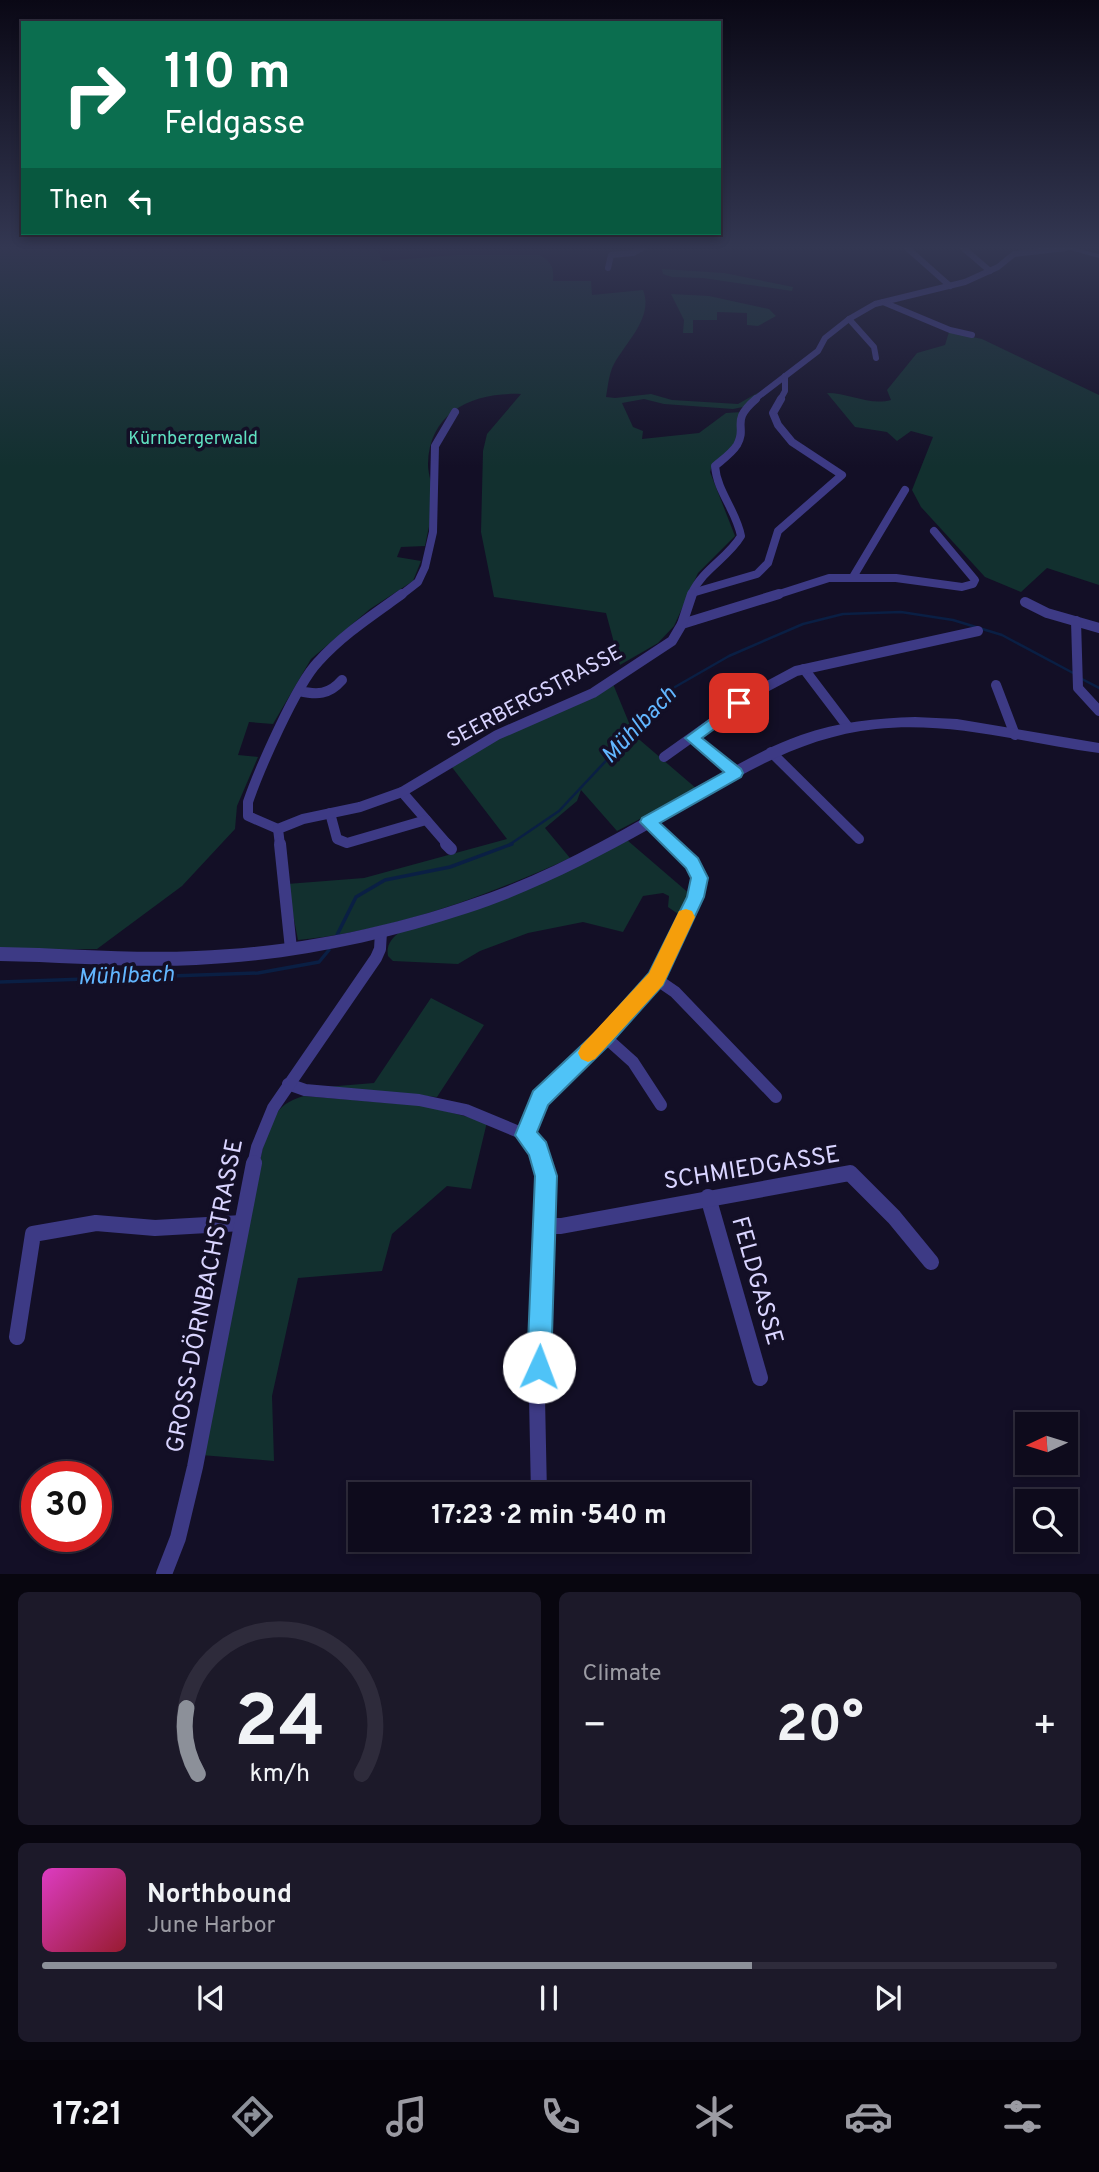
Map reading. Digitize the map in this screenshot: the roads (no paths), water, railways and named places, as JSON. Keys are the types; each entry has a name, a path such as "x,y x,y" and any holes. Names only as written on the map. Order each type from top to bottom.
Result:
{"street":[{"path":"692,593 762,571 768,563 778,531 842,477 840,473 791,442 779,428 774,413 786,391 785,376 818,351 825,338 847,320"},
{"path":"850,320 874,347 876,358"},
{"path":"926,320 972,335"},
{"name":"SEERBERGSTRASSE","path":"278,829 303,818 382,800 402,792 497,735 593,692 664,649 677,634 692,593 706,570 736,544 741,536 738,521 716,482 715,466 736,447 740,437 739,420 747,405 785,376"},
{"path":"291,949 278,829 254,821 247,811 253,790 299,691 316,663 331,648 418,582 425,567 433,532 435,446 455,412"},
{"path":"853,577 905,489"},
{"path":"682,624 810,582 853,577 895,578 962,587 974,584 975,580 934,531"},
{"path":"1025,602 1099,628"},
{"path":"1076,621 1076,675 1082,694 1097,707"},
{"path":"664,757 751,695 804,669 978,631"},
{"path":"804,669 848,727"},
{"path":"299,691 323,696 332,692 342,680"},
{"path":"996,685 1015,735"},
{"path":"0,954 187,958 291,949 381,932 459,910 522,886 573,863 771,752 804,738 848,727 897,722 940,723 1099,748"},
{"path":"692,738 735,773"},
{"path":"771,752 859,839"},
{"path":"402,792 451,849"},
{"path":"330,813 337,839 347,843 426,820"},
{"path":"526,1135 540,1098 604,1036 656,979 696,897 700,878 692,863 648,822"},
{"name":"GROSS-DÖRNBACHSTRASSE","path":"164,1573 177,1538 195,1467 257,1147 273,1108 288,1084 376,958 380,950 381,932"},
{"path":"656,979 675,992 776,1097"},
{"path":"604,1036 633,1062 661,1105"},
{"path":"288,1084 305,1090 447,1104 526,1135 538,1149 546,1176 537,1398 539,1482"},
{"name":"SCHMIEDGASSE","path":"545,1226 561,1226 850,1173 894,1217 931,1262"},
{"name":"FELDGASSE","path":"708,1197 760,1378"},
{"path":"17,1337 33,1234 96,1223 155,1227 242,1223"}],"waterway":[{"name":"Mühlbach","path":"509,845 559,811 675,687 729,656 803,624 843,614 901,612 953,620 1002,635 1075,674"},
{"name":"Mühlbach","path":"1080,678 1099,688"},
{"name":"Mühlbach","path":"337,935 356,897 385,880 450,867 512,844"},
{"name":"Mühlbach","path":"0,982 258,973 319,962 329,950"}],"park label":[{"name":"Kürnbergerwald","path":"193,439"}]}
